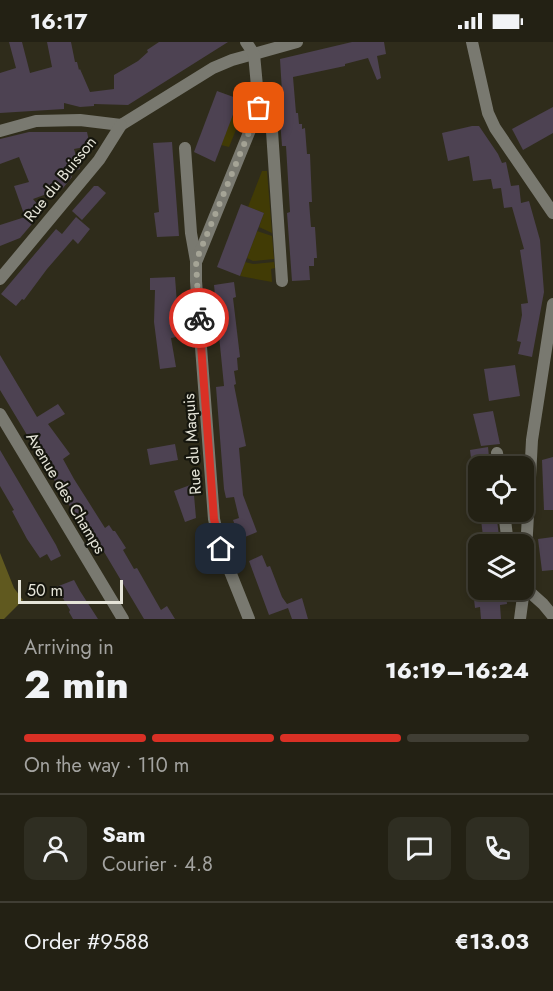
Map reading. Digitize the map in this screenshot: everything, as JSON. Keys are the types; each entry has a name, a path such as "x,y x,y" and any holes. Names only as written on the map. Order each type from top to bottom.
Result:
{"street":[{"path":"246,42 254,54"},
{"path":"0,131 36,121 80,120 121,125 213,68 297,42"},
{"path":"472,42 489,113 495,128 553,213"},
{"name":"Rue du Maquis","path":"254,54 259,108 272,131 282,281"},
{"name":"Rue du Maquis","path":"196,261 259,108"},
{"name":"Rue du Buisson","path":"0,279 99,160 121,125"},
{"name":"Rue du Maquis","path":"185,148 191,233 196,261 214,519 221,549 249,619"},
{"path":"527,534 532,440 553,304"},
{"name":"Avenue des Champs","path":"0,414 123,619"},
{"path":"534,596 553,616"},
{"path":"520,619 522,600"}],"shaded area":[{"path":"232,117 240,120 229,147 221,145"},
{"path":"262,171 267,171 272,233 259,227 264,213 248,207"},
{"path":"257,231 272,236 274,259 253,261 247,258"},
{"path":"245,262 253,264 274,262 275,268 271,269 272,282 240,276"},
{"path":"0,553 14,588 23,600 4,619 0,619"}],"building":[{"path":"9,42 22,42 30,73 52,67 47,42 71,42 75,62 90,92 114,89 114,75 138,61 148,52 147,50 159,42 228,42 128,105 94,104 94,106 80,107 64,103 64,109 0,113 0,73 16,68"},
{"path":"352,42 384,42 386,54 377,56 381,78 377,80 368,58 345,64 345,66 293,77 296,113 298,113 302,129 305,128 307,154 310,154 312,202 309,202 311,227 315,227 317,258 314,258 314,266 309,266 310,280 292,281 287,213 290,212 286,146 282,146 278,93 282,92 280,59"},
{"path":"217,91 239,99 215,162 194,152"},
{"path":"553,107 553,133 523,150 512,129"},
{"path":"479,126 502,163 506,162 511,186 519,185 521,203 529,201 540,240 544,292 532,357 518,354 521,342 517,341 522,315 521,304 528,303 520,250 524,249 512,207 504,208 501,188 493,189 491,179 473,181 469,156 448,161 442,133"},
{"path":"29,132 87,132 90,146 74,149 80,169 69,172 72,177 63,188 33,199 43,211 20,238 0,246 0,225 25,217 14,186 29,182 19,157 0,164 0,139"},
{"path":"172,142 179,236 157,237 154,213 159,212 153,143"},
{"path":"94,186 98,186 106,193 82,220 72,211"},
{"path":"241,204 264,213 240,276 217,267"},
{"path":"76,217 90,229 78,244 73,239 24,300 22,299 16,306 1,294 56,229 62,234"},
{"path":"175,277 178,317 174,317 176,337 171,338 176,367 160,369 154,322 155,290 150,290 150,278"},
{"path":"234,282 236,297 233,298 240,357 237,358 238,370 234,371 236,384 234,385 246,446 239,448 243,495 257,532 240,539 233,520 239,518 234,497 226,498 224,489 216,387 224,386 214,285"},
{"path":"0,355 37,417 58,404 65,414 48,424 70,454 63,459 105,528 109,525 115,531 126,548 123,550 134,569 137,568 161,610 167,606 175,619 144,619 94,535 89,538 0,390"},
{"path":"515,365 520,396 489,401 484,369"},
{"path":"493,411 500,444 481,446 473,414"},
{"path":"175,444 178,460 150,465 147,449"},
{"path":"488,447 489,456 471,456 470,450"},
{"path":"0,450 61,556 51,561 47,554 40,558 27,539 0,486"},
{"path":"553,457 553,510 544,510 542,460"},
{"path":"193,484 196,494 194,495 196,518 185,522 174,491"},
{"path":"481,522 497,522 499,534 483,534"},
{"path":"553,537 553,570 542,571 538,539"},
{"path":"262,555 267,567 270,566 287,604 302,598 308,619 292,619 288,608 269,615 249,561"},
{"path":"74,580 98,619 73,619 56,587"},
{"path":"474,600 507,600 507,604 500,605 501,619 481,619 480,607 475,608"}],"way so far":[{"path":"199,318 196,261 259,108"}],"route":[{"path":"199,318 214,519 221,549"}]}
